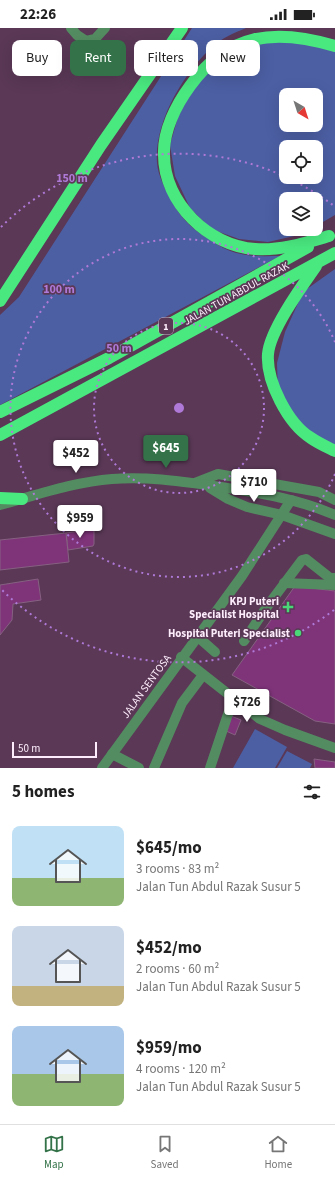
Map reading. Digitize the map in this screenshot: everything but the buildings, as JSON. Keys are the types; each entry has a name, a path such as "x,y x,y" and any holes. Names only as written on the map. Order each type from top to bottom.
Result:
{"highway":[{"path":"0,301 101,145 182,28"},
{"path":"332,234 293,246 254,249 223,241 196,223 180,205 169,182 164,156 168,126 183,96 202,69 218,53 236,40 260,31 288,29 322,38 335,46"},
{"name":"JALAN TUN ABDUL RAZAK","path":"0,412 110,358 332,234"},
{"name":"JALAN TUN ABDUL RAZAK","path":"0,435 335,253"},
{"path":"318,263 294,297 278,327 268,352 268,364 271,378 279,399 291,419 310,438 335,452"},
{"path":"0,498 22,499"}],"street":[{"path":"71,28 86,41 95,39 105,28"},
{"path":"200,484 218,474 319,492 335,500"},
{"path":"0,505 73,486 111,479 156,479 200,484 291,500 312,505 335,514"},
{"path":"200,484 247,507 282,515 335,534"},
{"name":"JALAN SENTOSA","path":"102,768 242,576 291,500"},
{"path":"244,641 298,564 306,559 330,578 335,578"},
{"path":"284,583 335,585"},
{"path":"198,637 215,652"},
{"path":"181,658 260,719 285,730 335,748"},
{"path":"154,768 182,703 203,675"},
{"path":"210,768 233,699"},
{"path":"112,754 138,768"}],"shaded area":[{"path":"192,28 246,28 221,40 206,40 206,53 198,62 198,40 184,40"},
{"path":"278,34 335,50 335,215 323,222 323,192 279,192 279,236 294,236 268,242 239,239 211,229 190,208 175,176 170,145 178,117 195,85 206,71 206,76 260,76 260,41"},
{"path":"161,76 187,76 172,100 165,115 157,147 157,163 160,177 171,200 179,213 194,229 224,248 235,253 246,255 280,256 0,405 0,315 19,297"},
{"path":"335,269 335,451 316,442 278,394 277,363 285,332 299,301 307,289"},
{"path":"255,729 287,747 275,768 233,768"},
{"path":"287,751 312,764 310,768 277,768"}],"place":[{"name":"KPJ Puteri Specialist Hospital","path":"288,607"},
{"name":"Hospital Puteri Specialist","path":"298,633"}]}
